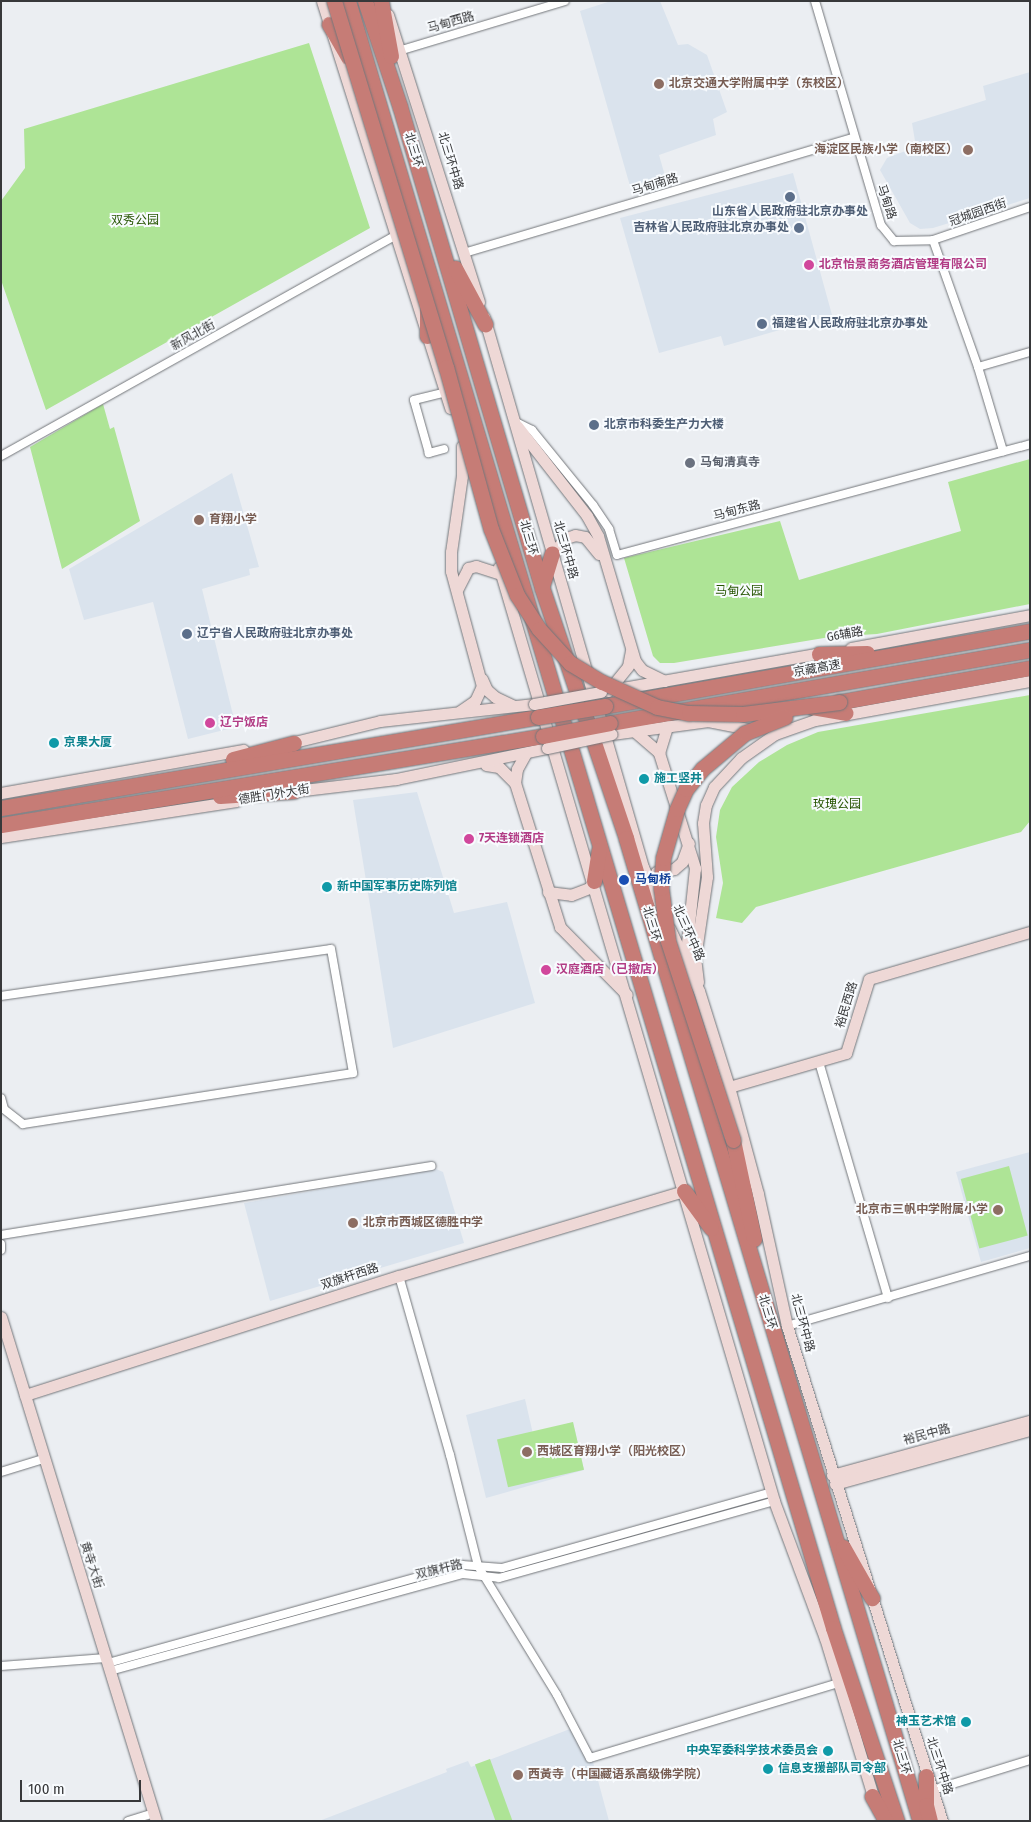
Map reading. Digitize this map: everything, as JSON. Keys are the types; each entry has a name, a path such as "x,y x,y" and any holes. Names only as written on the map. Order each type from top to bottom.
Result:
{"highway":[{"path":"334,1 446,367 491,530 518,595 539,629 570,663 628,695 657,706 689,712 743,714 842,708"},
{"name":"北三环","path":"348,1 719,1239 833,1628 897,1821"},
{"name":"北三环","path":"365,1 400,107 542,588 626,838 772,1326 829,1524 920,1821"},
{"path":"382,1 400,107"},
{"path":"329,24 386,124"},
{"path":"440,240 485,324"},
{"path":"427,264 427,336"},
{"path":"542,588 552,552"},
{"path":"501,574 526,598"},
{"name":"京藏高速","path":"605,696 913,652 1030,631"},
{"name":"京藏高速","path":"619,730 731,702 1030,650"},
{"path":"819,654 913,652"},
{"path":"772,1326 733,1140 663,920 661,888 668,832 686,789 702,769 745,733 776,719 842,708 1030,668"},
{"path":"1,808 536,711 605,696"},
{"path":"756,698 842,708"},
{"path":"545,742 619,730"},
{"name":"德胜门外大街","path":"1,825 132,802 545,742"},
{"path":"127,785 294,743"},
{"path":"132,802 294,791"},
{"path":"1,801 30,802"},
{"path":"626,838 643,867"},
{"path":"594,880 600,846"},
{"path":"684,1190 719,1239"},
{"path":"829,1524 872,1598"},
{"path":"808,1539 825,1638"},
{"path":"926,1776 926,1804 930,1821"},
{"path":"872,1796 886,1821"}],"street":[{"path":"322,1 462,446 594,880 773,1497 825,1638 881,1821"},
{"name":"北三环中路","path":"382,1 402,50 464,253 643,867 699,991 729,1087 758,1194 787,1326 926,1776 942,1821"},
{"name":"马甸西路","path":"402,50 565,1"},
{"name":"马甸路","path":"815,1 853,138 881,225 894,241 933,240"},
{"name":"马甸南路","path":"464,253 853,138"},
{"name":"冠城园西街","path":"933,240 1030,207"},
{"name":"新风北街","path":"1,456 396,236"},
{"path":"933,240 978,367 1003,451"},
{"path":"978,367 1030,352"},
{"path":"444,449 429,452 414,400 445,392"},
{"path":"513,421 588,516 598,536 631,649 642,670 665,681"},
{"name":"马甸东路","path":"513,421 532,430 593,505 608,529 618,555 1030,444"},
{"path":"462,446 462,476 451,552 451,571 487,690 516,706 536,711"},
{"path":"552,552 566,538 585,537 594,544 608,570"},
{"path":"457,590 468,568 476,566 501,574"},
{"name":"G6辅路","path":"605,696 665,681 1030,615"},
{"path":"605,696 628,666 631,649"},
{"path":"456,712 475,701 481,693 481,675"},
{"path":"699,991 695,958 707,885 703,823 706,805 714,787 727,771 775,734 842,708 1030,680"},
{"path":"1,793 294,743 380,721 516,706"},
{"path":"619,730 708,721 775,734"},
{"path":"667,726 659,753 690,842 695,868 695,890 684,961"},
{"path":"619,730 659,753"},
{"name":"德胜门外大街","path":"1,837 294,791 396,779 482,764 526,753 545,742"},
{"path":"526,753 517,768 515,783 560,927 628,996"},
{"path":"482,764 499,768 515,783"},
{"path":"643,867 656,872 674,870 682,862 690,842"},
{"path":"548,892 571,895 589,888 594,880"},
{"name":"裕民西路","path":"729,1087 846,1053 869,979 1030,932"},
{"path":"1,996 331,949 353,1073 23,1124 4,1110 1,1098"},
{"path":"819,1062 888,1298"},
{"path":"1,1235 432,1166"},
{"name":"双旗杆西路","path":"25,1395 399,1276 684,1190"},
{"path":"1,1244 1,1250"},
{"path":"787,1326 1030,1256"},
{"path":"399,1276 450,1455 478,1566 557,1695 590,1758 838,1683"},
{"name":"黄寺大街","path":"1,1317 43,1459 155,1817"},
{"name":"裕民中路","path":"834,1480 1030,1421"},
{"name":"裕民中路","path":"834,1480 1030,1430"},
{"path":"1,1472 43,1459"},
{"path":"1,1666 108,1664 462,1565 502,1568 773,1497"},
{"name":"双旗杆路","path":"108,1664 464,1574 499,1578 773,1497"},
{"path":"932,1790 1030,1760"},
{"path":"128,1821 155,1817"}],"shaded area":[{"name":"北京交通大学附属中学（东校区）","path":"611,1 660,1 678,45 688,44 707,55 727,112 713,119 716,135 659,155 665,176 630,186 580,11"},
{"name":"海淀区民族小学（南校区）","path":"1030,72 1030,198 933,228 920,229 910,223 880,170 887,158 916,147 912,123 986,100 983,86"},
{"path":"793,173 832,315 724,346 721,336 659,353 620,218"},
{"name":"育翔小学","path":"232,473 259,567 249,569 250,575 202,589 236,727 188,739 153,602 84,620 69,569"},
{"path":"417,792 454,913 507,902 535,1003 393,1048 353,800"},
{"name":"北京市三帆中学附属小学","path":"1030,1152 1030,1248 981,1262 956,1172"},
{"name":"北京市西城区德胜中学","path":"436,1169 443,1172 464,1243 270,1301 244,1203"},
{"name":"西城区育翔小学（阳光校区）","path":"525,1399 533,1434 573,1422 584,1470 486,1498 466,1415"},
{"name":"西黃寺（中国藏语系高级佛学院）","path":"570,1729 587,1761 593,1762 609,1821 319,1821 447,1772 446,1769 468,1761 471,1767"}],"green space":[{"name":"双秀公园","path":"309,43 370,228 46,410 1,280 1,201 25,168 24,129"},
{"path":"103,404 110,429 114,427 140,521 62,569 30,447"},
{"name":"马甸公园","path":"1030,459 1030,604 877,634 830,637 674,663 660,663 653,656 624,558 780,521 799,580 961,531 948,482"},
{"name":"玫瑰公园","path":"1030,695 1030,821 1021,832 756,907 742,923 716,918 723,883 716,837 720,810 732,787 759,762 787,745 818,732"},
{"name":"北京市三帆中学附属小学","path":"1009,1166 1028,1236 979,1248 961,1179"},
{"path":"573,1422 584,1470 508,1487 497,1440"},
{"path":"490,1759 513,1821 496,1821 475,1764"}],"place":[{"name":"北京交通大学附属中学（东校区）","path":"659,84"},
{"name":"海淀区民族小学（南校区）","path":"968,150"},
{"name":"山东省人民政府驻北京办事处","path":"790,197"},
{"name":"吉林省人民政府驻北京办事处","path":"799,228"},
{"name":"北京怡景商务酒店管理有限公司","path":"809,265"},
{"name":"福建省人民政府驻北京办事处","path":"762,324"},
{"name":"北京市科委生产力大楼","path":"594,425"},
{"name":"马甸清真寺","path":"690,463"},
{"name":"育翔小学","path":"199,520"},
{"name":"辽宁省人民政府驻北京办事处","path":"187,634"},
{"name":"辽宁饭店","path":"210,723"},
{"name":"京果大厦","path":"54,743"},
{"name":"施工竖井","path":"644,779"},
{"name":"7天连锁酒店","path":"469,839"},
{"name":"马甸桥","path":"624,880"},
{"name":"新中国军事历史陈列馆","path":"327,887"},
{"name":"汉庭酒店（已撤店）","path":"546,970"},
{"name":"北京市三帆中学附属小学","path":"998,1210"},
{"name":"北京市西城区德胜中学","path":"353,1223"},
{"name":"西城区育翔小学（阳光校区）","path":"527,1452"},
{"name":"神玉艺术馆","path":"966,1722"},
{"name":"中央军委科学技术委员会","path":"828,1751"},
{"name":"信息支援部队司令部","path":"768,1769"},
{"name":"西黃寺（中国藏语系高级佛学院）","path":"518,1775"}]}
